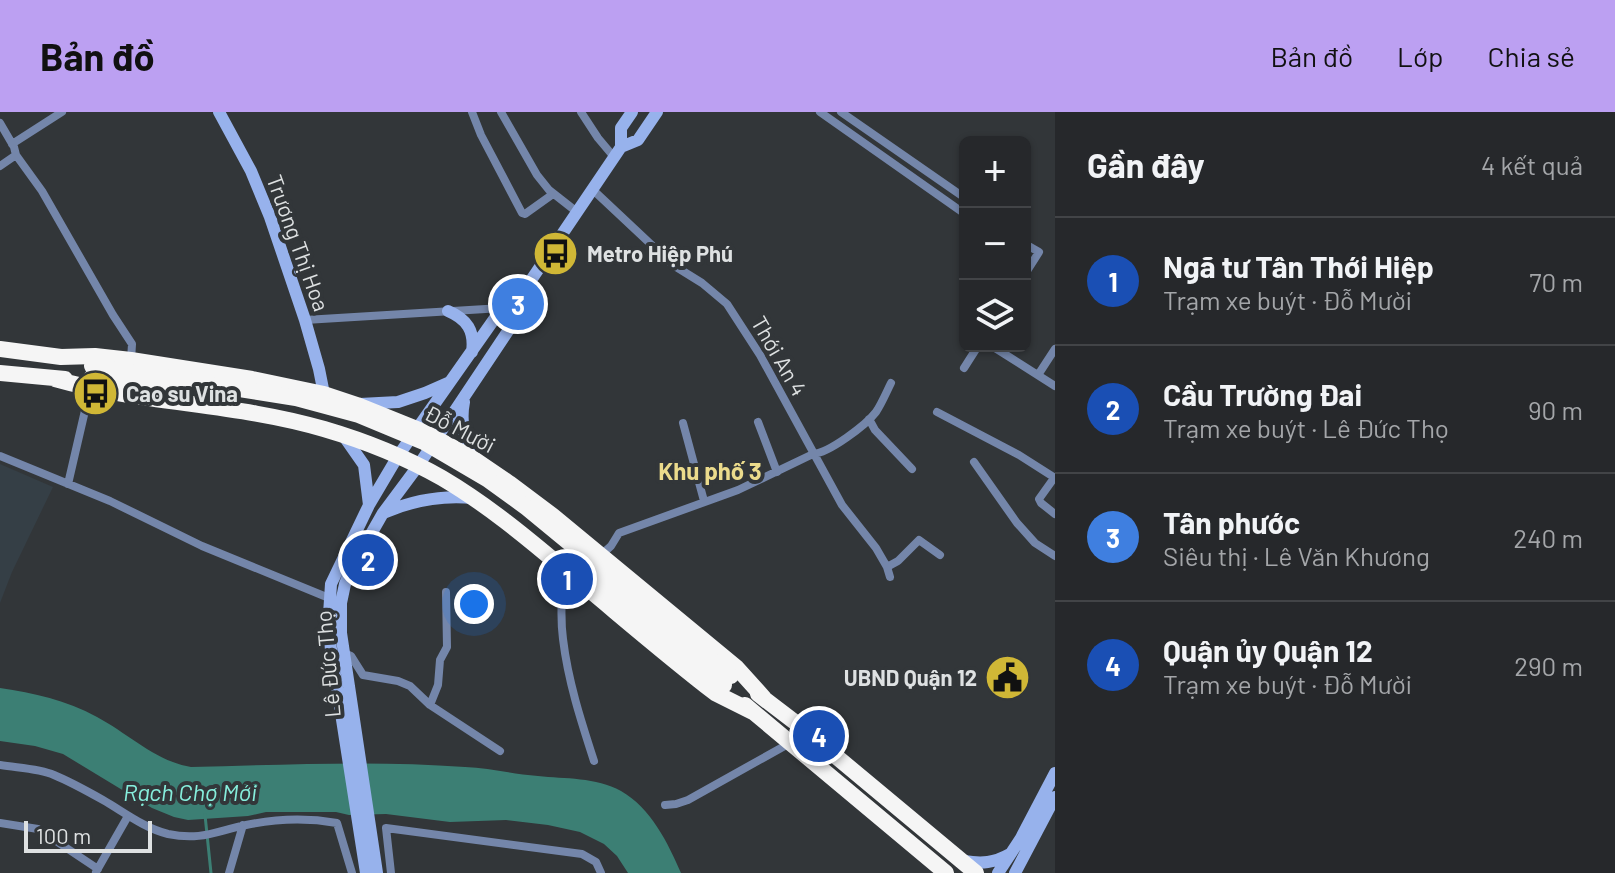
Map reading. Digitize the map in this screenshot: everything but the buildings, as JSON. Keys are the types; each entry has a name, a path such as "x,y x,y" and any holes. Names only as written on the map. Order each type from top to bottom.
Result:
{"highway":[{"name":"Đỗ Mười","path":"0,349 61,357 95,356 131,360 324,394 391,418 466,454 509,483 601,555 737,668 764,698 976,873"},
{"name":"Đỗ Mười","path":"61,357 91,378"},
{"name":"Đỗ Mười","path":"1,372 55,379 91,378 300,423 398,456 474,498 715,693 753,712"},
{"path":"91,378 306,410 360,426 417,450 474,482 520,515 727,681"},
{"path":"377,448 391,418"},
{"path":"444,480 466,454"},
{"name":"Đỗ Mười","path":"727,681 764,698"},
{"name":"Đỗ Mười","path":"727,681 753,712 946,873"},
{"name":"Đỗ Mười","path":"924,855 933,873"}],"main road":[{"name":"Trương Thị Hoa","path":"219,112 261,192 305,320 324,394"},
{"path":"617,152 621,128 632,112"},
{"path":"617,152 638,140 657,112"},
{"name":"Lê Đức Thọ","path":"350,737 341,633 331,584 369,505 398,456 577,212 617,152"},
{"name":"Lê Đức Thọ","path":"350,737 328,630 335,600 383,513 516,319 508,307"},
{"path":"448,311 460,317 471,329 474,340 472,353"},
{"path":"357,405 398,402 453,380"},
{"path":"466,394 462,414 466,454"},
{"path":"343,435 364,465 369,505"},
{"path":"383,513 433,498 474,498"},
{"path":"350,737 366,832 377,873"},
{"path":"998,873 1021,838 1055,773"},
{"path":"1015,873 1055,797"},
{"path":"366,832 366,873"},
{"path":"962,861 982,864 1010,854"},
{"path":"1024,855 1026,873"}],"street":[{"path":"12,144 62,112"},
{"path":"472,112 522,213 525,214 553,194"},
{"path":"501,112 537,175 553,194 577,212"},
{"path":"581,112 598,138 617,152"},
{"path":"820,112 959,210"},
{"path":"841,112 959,194"},
{"path":"0,123 16,155 42,191 132,344 131,360"},
{"path":"889,161 893,148"},
{"path":"0,166 16,155"},
{"name":"Thới An 4","path":"592,189 673,265 727,304 760,355 842,505 876,548 888,572 919,540 940,555"},
{"path":"1031,247 1039,252 1031,265"},
{"path":"305,320 508,307"},
{"path":"1038,375 1055,349"},
{"path":"964,368 974,352"},
{"path":"1002,352 1055,386"},
{"path":"68,484 91,378"},
{"path":"601,555 619,533 738,490 838,443 876,412 891,383"},
{"path":"937,412 1019,455 1054,478 1039,499 1055,514"},
{"path":"869,419 875,430 912,469"},
{"path":"758,422 777,472"},
{"path":"683,423 704,501"},
{"path":"0,456 110,501 202,546 335,600"},
{"path":"974,462 1017,523 1035,543 1055,556"},
{"path":"564,569 562,637 575,703 594,761"},
{"path":"430,705 438,685 440,660 447,647 446,592"},
{"path":"343,653 351,656 363,675 410,686 430,705 500,751"},
{"path":"665,805 688,800 790,743"},
{"path":"0,765 50,773 166,833 192,837 265,822 316,819 337,823 352,873"},
{"path":"0,823 38,829 97,871 128,816"},
{"path":"229,873 243,825"},
{"path":"391,873 386,828 582,854 596,862 601,873"}],"shaded area":[{"path":"0,464 53,487 0,603"}],"water":[{"name":"Rạch Chợ Mới","path":"0,688 74,706 154,753 191,767 431,765 601,783 632,798 650,817 681,873 628,873 604,844 580,832 506,820 450,822 336,812 266,812 188,820 174,817 152,808 63,754 0,741"}],"waterway":[{"name":"Rạch Chợ Mới","path":"205,815 211,873"}],"place":[{"name":"Metro Hiệp Phú","path":"556,254"},
{"name":"Tân phước","path":"518,304"},
{"name":"Cao su Vina","path":"95,394"},
{"name":"Cầu Trường Đai","path":"368,560"},
{"name":"Ngã tư Tân Thới Hiệp","path":"567,579"},
{"name":"UBND Quận 12","path":"1008,678"},
{"name":"Quận ủy Quận 12","path":"819,736"}],"district":[{"name":"Khu phố 3","path":"710,472"}]}
